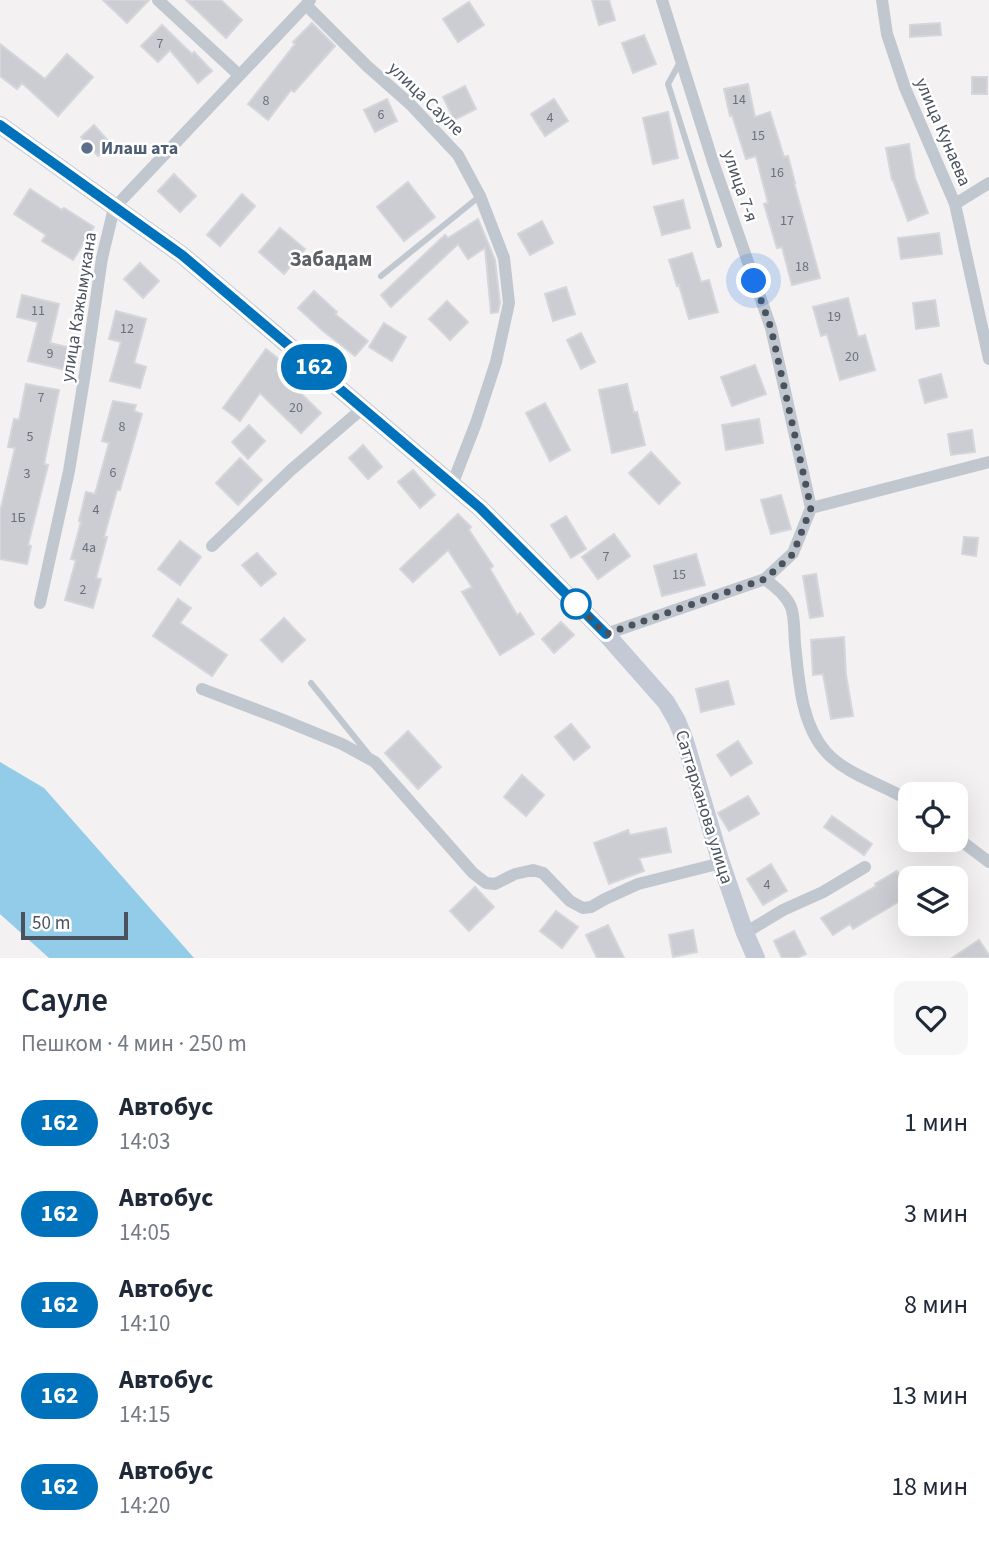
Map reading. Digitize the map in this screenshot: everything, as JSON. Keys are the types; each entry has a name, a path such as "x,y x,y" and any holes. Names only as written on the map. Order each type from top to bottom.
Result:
{"street":[{"path":"158,0 239,75"},
{"name":"улица 7-я","path":"662,0 713,162 771,328 811,508"},
{"name":"улица Кунаева","path":"882,0 887,34 905,88 955,204 989,359"},
{"name":"улица Кажымукана","path":"40,603 69,471 102,258 114,208 308,3"},
{"name":"улица Сауле","path":"308,3 367,66 411,104 458,155 480,196 504,258 509,303 496,362 452,485"},
{"name":"Саттарханова улица","path":"0,125 182,255 480,508 606,634 666,702 677,721 720,863 756,958"},
{"path":"955,204 989,183"},
{"path":"212,546 290,470 363,408"},
{"path":"606,634 765,579 793,554 811,508 989,462"},
{"path":"765,579 780,591 790,606 803,705 812,732 825,751 841,767 898,794"},
{"path":"202,689 342,744 375,762 473,873 486,883 495,884 515,874 533,870 543,873 570,901 583,908 591,907 638,884 720,863"},
{"path":"968,846 989,862"},
{"path":"745,933 865,867"}],"lane":[{"path":"681,60 668,84 719,245"},
{"path":"381,276 480,196"},
{"path":"311,683 375,762"}],"water":[{"path":"0,762 44,788 194,958 49,958 0,914"}],"building":[{"path":"103,0 149,0 127,23"},
{"path":"186,0 221,0 242,20 226,38"},
{"path":"592,0 609,0 615,20 599,25"},
{"path":"469,2 484,25 458,42 443,19"},
{"path":"312,23 335,46 294,92 291,90 268,120 248,104 295,44 293,42"},
{"path":"940,23 941,35 910,37 910,25"},
{"path":"162,25 212,71 198,83 170,50 158,62 141,46"},
{"path":"644,35 656,64 633,73 622,43"},
{"path":"0,44 45,79 67,54 93,77 58,116 22,83 17,89 0,76"},
{"path":"972,77 987,77 987,94 972,94"},
{"path":"748,84 755,117 770,112 784,157 788,156 820,278 792,285 782,247 777,248 764,204 768,203 756,156 746,159 732,115 730,116 724,89"},
{"path":"465,86 476,109 454,120 443,97"},
{"path":"387,99 397,121 375,132 364,110"},
{"path":"554,99 568,121 545,136 531,114"},
{"path":"668,112 678,158 653,164 643,118"},
{"path":"94,125 112,145 98,156 81,137"},
{"path":"909,144 915,178 928,213 908,221 892,180 886,148"},
{"path":"174,174 196,196 180,212 158,191"},
{"path":"408,182 435,217 404,241 377,207"},
{"path":"30,189 94,227 73,260 42,241 46,235 14,214"},
{"path":"242,194 255,206 220,246 207,235"},
{"path":"683,200 690,228 662,235 654,207"},
{"path":"478,219 495,260 500,303 498,312 491,313 485,248 468,259 458,244 391,307 381,295 445,235 448,238"},
{"path":"542,221 553,243 530,255 518,234"},
{"path":"280,228 305,249 284,274 259,252"},
{"path":"939,233 942,254 901,259 898,238"},
{"path":"692,253 701,282 709,280 718,312 689,319 669,260"},
{"path":"140,263 159,281 143,298 124,279"},
{"path":"566,287 575,314 553,321 545,294"},
{"path":"314,291 337,312 335,314 368,341 355,356 298,308"},
{"path":"22,295 59,304 50,343 71,348 66,370 28,361 38,322 17,317"},
{"path":"848,298 858,337 865,335 875,370 840,380 827,334 821,336 813,307"},
{"path":"935,300 939,326 916,329 913,303"},
{"path":"447,301 468,322 450,340 429,319"},
{"path":"116,311 146,319 134,363 146,367 140,388 110,381 121,342 109,339"},
{"path":"384,323 406,337 392,361 369,347"},
{"path":"581,333 595,362 581,369 567,340"},
{"path":"266,349 283,362 277,370 321,413 301,433 260,393 240,421 223,408"},
{"path":"755,365 766,394 732,406 721,377"},
{"path":"941,374 947,397 925,403 919,380"},
{"path":"26,384 59,390 44,464 48,465 28,545 31,546 27,564 0,559 0,512 15,448 8,447 14,419 19,420"},
{"path":"627,384 645,445 612,453 599,390"},
{"path":"113,401 136,405 134,411 142,414 104,537 107,537 96,578 101,579 93,608 65,600 76,560 71,559 86,492 95,494 109,443 102,441"},
{"path":"545,403 570,450 550,461 526,413"},
{"path":"759,419 763,443 726,450 722,425"},
{"path":"249,425 265,441 248,459 232,442"},
{"path":"972,430 975,452 951,455 948,434"},
{"path":"363,445 382,467 368,479 349,458"},
{"path":"651,452 680,483 659,504 629,473"},
{"path":"240,458 262,480 238,505 216,483"},
{"path":"413,470 435,495 420,508 398,482"},
{"path":"781,495 791,529 771,534 761,500"},
{"path":"458,514 471,527 469,530 493,566 490,569 517,615 520,613 534,634 500,655 462,592 472,587 448,550 413,582 400,569"},
{"path":"566,516 586,549 571,558 551,525"},
{"path":"614,534 630,556 598,579 582,557"},
{"path":"964,537 978,538 976,556 962,554"},
{"path":"180,541 201,557 180,585 158,569"},
{"path":"257,553 276,574 261,586 242,565"},
{"path":"696,554 705,585 662,596 654,566"},
{"path":"816,574 823,616 810,618 803,576"},
{"path":"178,599 191,608 180,623 227,655 212,676 153,636"},
{"path":"284,618 305,640 282,662 261,640"},
{"path":"561,622 574,635 554,653 542,639"},
{"path":"844,637 846,675 853,716 831,719 823,674 813,675 811,640"},
{"path":"728,681 734,704 701,712 696,689"},
{"path":"571,724 590,747 574,760 555,737"},
{"path":"408,731 441,767 418,789 385,753"},
{"path":"738,741 752,763 731,776 717,755"},
{"path":"522,775 544,795 526,816 504,797"},
{"path":"748,796 759,814 729,831 718,813"},
{"path":"832,816 872,844 864,855 824,827"},
{"path":"666,828 671,852 639,858 644,871 609,884 594,843 628,830 630,835"},
{"path":"771,864 787,891 763,905 747,879"},
{"path":"897,871 898,902 853,929 850,924 833,935 821,918 876,886 875,884"},
{"path":"475,887 494,907 469,931 450,911"},
{"path":"556,911 578,927 562,948 540,931"},
{"path":"608,925 624,958 597,958 586,935"},
{"path":"693,930 697,952 673,957 669,935"},
{"path":"794,931 806,954 797,958 782,958 774,941"},
{"path":"979,940 989,958 952,958"}],"bus line":[{"name":"162","path":"0,125 182,255 480,508 606,634"}],"place":[{"name":"Илаш ата","path":"87,148"}],"district":[{"name":"Забадам","path":"331,259"}],"route":[{"path":"576,604 574,602 606,634 765,579 793,554 811,508 771,328 754,281"}]}
